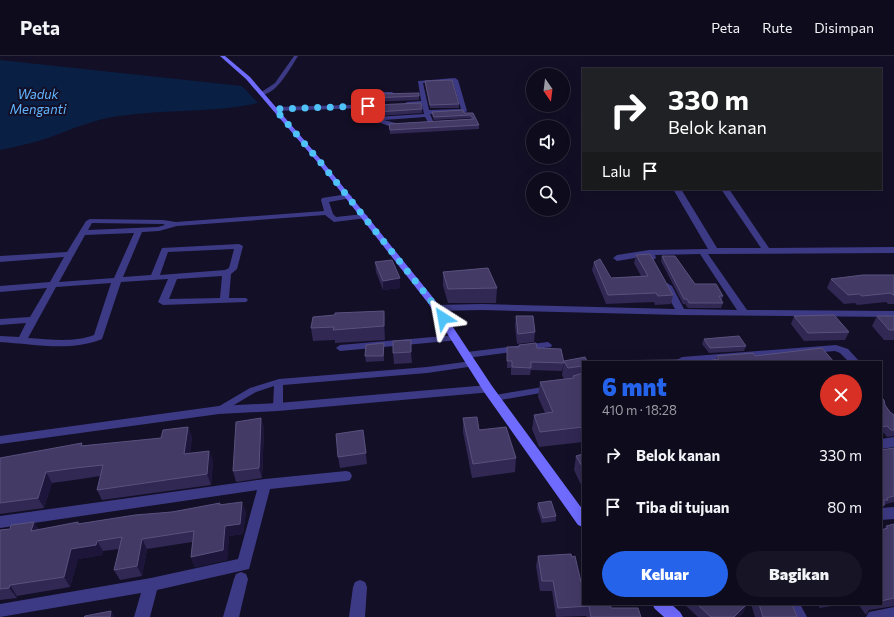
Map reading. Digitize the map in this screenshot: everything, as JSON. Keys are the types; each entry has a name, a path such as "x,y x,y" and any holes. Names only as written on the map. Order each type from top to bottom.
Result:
{"main road":[{"path":"222,56 248,78 275,109 348,196 436,308 491,393 582,520"},
{"path":"661,605 675,617"}],"street":[{"path":"262,94 277,84 296,56"},
{"path":"373,118 427,113 464,110 454,80 421,81 424,104 427,113 431,123"},
{"path":"376,94 399,94"},
{"path":"414,94 422,94"},
{"path":"403,105 424,104"},
{"path":"275,109 389,105"},
{"path":"368,106 373,118"},
{"path":"373,118 384,120 390,125 409,125"},
{"path":"424,124 439,123"},
{"path":"678,190 714,251"},
{"path":"726,190 767,251"},
{"path":"348,196 325,200 328,213 334,220 364,216"},
{"path":"82,233 159,229 176,224 328,213"},
{"path":"22,340 90,221 162,222 176,224"},
{"path":"0,339 65,342 92,341 98,337 117,280 139,230"},
{"path":"0,289 227,273 234,269 239,246 165,250 155,277"},
{"path":"617,258 649,253 714,251 894,250"},
{"path":"703,252 744,313"},
{"path":"649,253 657,267"},
{"path":"0,259 70,254"},
{"path":"224,301 227,273"},
{"path":"174,276 163,302 242,300"},
{"path":"664,280 681,312"},
{"path":"436,308 482,307 681,312 894,314"},
{"path":"0,322 34,320"},
{"path":"680,361 836,348 844,351 854,361"},
{"path":"0,440 219,410 491,393"},
{"path":"882,444 894,442"},
{"path":"0,522 265,484 346,476"},
{"path":"0,611 151,585 244,564 265,484"},
{"path":"882,514 894,513"},
{"path":"231,617 241,579"},
{"path":"142,617 151,585"},
{"path":"357,617 360,587"},
{"path":"792,605 798,617"},
{"path":"874,617 894,614"}],"lane":[{"path":"340,348 456,338"},
{"path":"467,355 548,345"},
{"path":"219,410 253,390 280,382 427,370 472,364"},
{"path":"278,407 280,382"},
{"path":"491,393 561,388"}],"water":[{"name":"Waduk Menganti","path":"0,60 242,86 258,103 207,110 154,112 111,117 42,140 0,150"}],"building":[{"path":"452,80 459,104 430,105 425,81"},
{"path":"419,93 419,96 371,98 379,97 379,94"},
{"path":"421,103 422,109 377,112 373,105"},
{"path":"463,110 464,113 473,113 479,125 390,130 389,124 474,119 470,115 434,117 432,112"},
{"path":"650,254 673,295 658,296 656,293 608,295 594,262 600,259 611,278 648,276 636,255"},
{"path":"662,256 675,256 695,284 716,284 723,296 719,296 723,303 689,303 687,299 684,299"},
{"path":"392,260 400,278 383,281 375,262"},
{"path":"488,268 497,288 448,289 443,272"},
{"path":"863,275 894,275 894,295 891,293 862,296 859,294 848,295 831,279"},
{"path":"384,311 384,326 333,330 334,327 311,328 313,317 335,315 335,313"},
{"path":"834,315 849,332 808,333 794,316"},
{"path":"516,316 533,316 535,332 518,334"},
{"path":"877,316 894,316 894,330 889,330"},
{"path":"739,336 746,346 710,348 704,339"},
{"path":"411,340 411,352 393,353 393,341"},
{"path":"384,343 383,356 365,356 366,345"},
{"path":"536,343 537,348 561,349 564,363 531,362 531,368 512,367 512,361 507,361 507,347 519,347 519,345"},
{"path":"822,348 833,361 712,360 719,359 717,356 753,353 755,356"},
{"path":"585,357 587,361 582,361 582,366 568,368 564,361"},
{"path":"679,360 680,361 587,361"},
{"path":"582,373 582,427 540,432 534,415 553,412 540,382 574,378 573,376"},
{"path":"882,398 885,405 894,415 894,430 891,430 887,426 882,427"},
{"path":"477,417 479,430 506,427 516,458 473,464 463,418"},
{"path":"261,418 259,468 233,471 236,422"},
{"path":"188,427 184,454 209,451 207,474 97,490 103,465 46,472 38,498 0,503 0,458 82,443 81,446 161,438 163,430"},
{"path":"363,430 366,453 338,457 336,434"},
{"path":"894,448 894,496 887,498 888,500 884,500 884,505 882,506 882,450"},
{"path":"582,454 582,466 576,456"},
{"path":"551,501 556,516 543,518 538,503"},
{"path":"242,502 240,524 225,526 223,550 191,557 194,531 142,539 137,566 114,570 122,537 97,541 96,545 71,549 64,577 10,585 9,588 0,589 0,530 10,529 11,525 34,522 31,531 78,522 78,524 135,515 172,512 220,503 219,505"},
{"path":"894,524 894,598 882,601 882,530 888,528 886,526"},
{"path":"571,554 572,557 575,556 582,582 582,605 610,605 611,608 638,608 641,617 591,617 589,606 558,608 553,581 542,581 538,556"},
{"path":"698,605 746,605 734,617 711,617"},
{"path":"759,605 792,605 797,617 763,617"},
{"path":"111,611 110,617 84,617 85,616"}],"route":[{"path":"368,106 275,109 321,163 432,302 443,318"}]}
